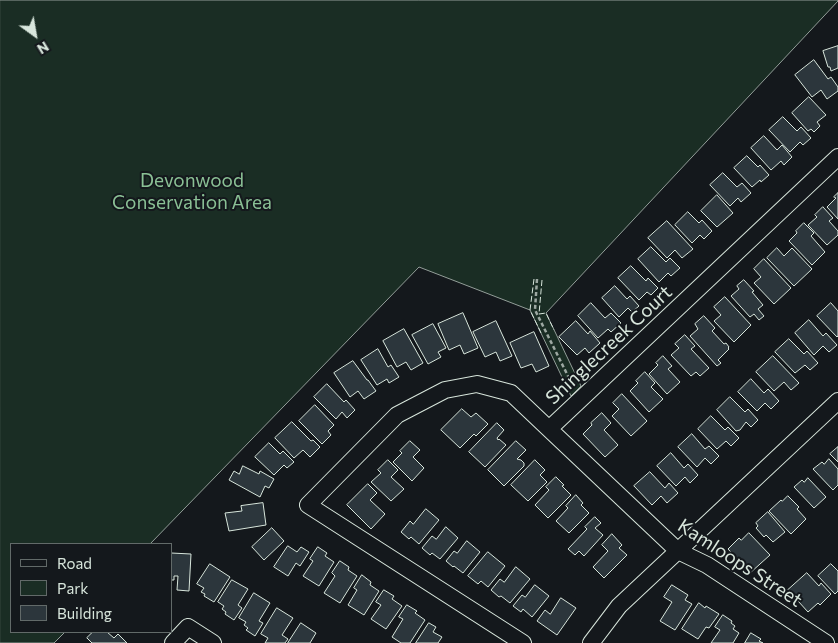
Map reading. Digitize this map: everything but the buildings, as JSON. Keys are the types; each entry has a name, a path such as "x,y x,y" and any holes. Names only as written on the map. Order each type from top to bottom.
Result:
{"street":[{"name":"Shinglecreek Court","path":"523,643 308,505 397,415 445,390 477,384 510,393 549,428 838,157"},
{"path":"590,643 619,606 838,401"},
{"name":"Kamloops Street","path":"549,428 678,551 707,566 826,643"},
{"path":"173,643 188,627 213,643"},
{"path":"834,643 838,639"}],"path":[{"path":"537,279 535,310 576,391"}],"green space":[{"name":"Devonwood Conservation Area","path":"0,0 838,0 546,313 581,386 571,396 530,310 419,267 151,543 10,543 10,633 64,633 54,643 0,643"}],"fence":[{"path":"534,279 530,310 541,333"},
{"path":"542,280 539,314 546,313 554,330"}]}
